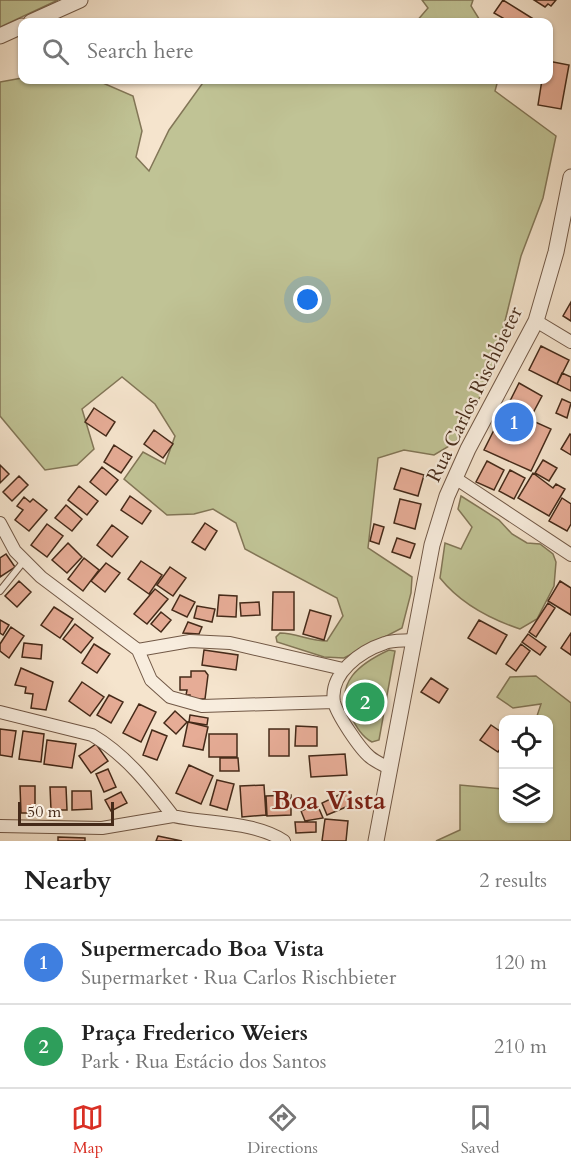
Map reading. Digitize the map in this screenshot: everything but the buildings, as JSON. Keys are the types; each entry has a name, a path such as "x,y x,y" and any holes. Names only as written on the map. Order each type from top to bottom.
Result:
{"street":[{"path":"40,18 80,0"},
{"path":"0,36 18,28"},
{"name":"Rua Carlos Rischbieter","path":"376,841 432,545 455,478 536,321 554,261 571,177"},
{"path":"536,321 571,342"},
{"path":"455,478 571,555"},
{"path":"0,523 15,550 41,577 138,650 151,680 170,697 189,703 224,706 334,702"},
{"path":"390,769 369,757 347,727 334,702 336,685 343,669 366,652 386,642 413,640"},
{"path":"138,650 190,641 230,643 343,669"},
{"path":"0,712 73,729 105,742 148,784 173,816"},
{"path":"0,826 102,828 173,816 204,823 255,828 271,833 284,841"}],"lane":[{"path":"0,591 25,561"}],"green space":[{"path":"0,0 58,0 18,18 0,27"},
{"path":"422,0 473,0 471,6 478,18 419,18 428,8"},
{"path":"18,79 18,84 105,84 133,96 142,131 136,157 149,171 169,130 202,84 497,84 495,91 556,136 543,198 521,256 492,374 456,442 434,455 404,450 378,458 368,548 412,577 411,593 402,628 344,658 324,657 277,642 276,637 280,633 327,641 343,616 337,598 245,549 236,523 213,509 194,514 167,515 124,479 143,452 165,464 175,436 155,404 122,377 82,409 94,449 77,465 45,470 0,416 0,82"},
{"path":"461,496 499,520 512,534 527,543 540,544 553,554 556,562 554,586 537,619 520,629 476,609 440,578 445,543 461,549 472,527 458,509"},
{"path":"389,650 395,651 379,740 372,742 362,734 353,720 346,705 345,694 347,684 360,668"},
{"path":"536,676 571,703 571,841 436,841 460,830 460,785 499,789 499,823 553,823 553,715 537,715 541,704 513,708 497,697 510,677"}],"place":[{"name":"Supermercado Boa Vista","path":"514,422"},
{"name":"Praça Frederico Weiers","path":"365,702"}],"district":[{"name":"Boa Vista","path":"329,800"}]}
